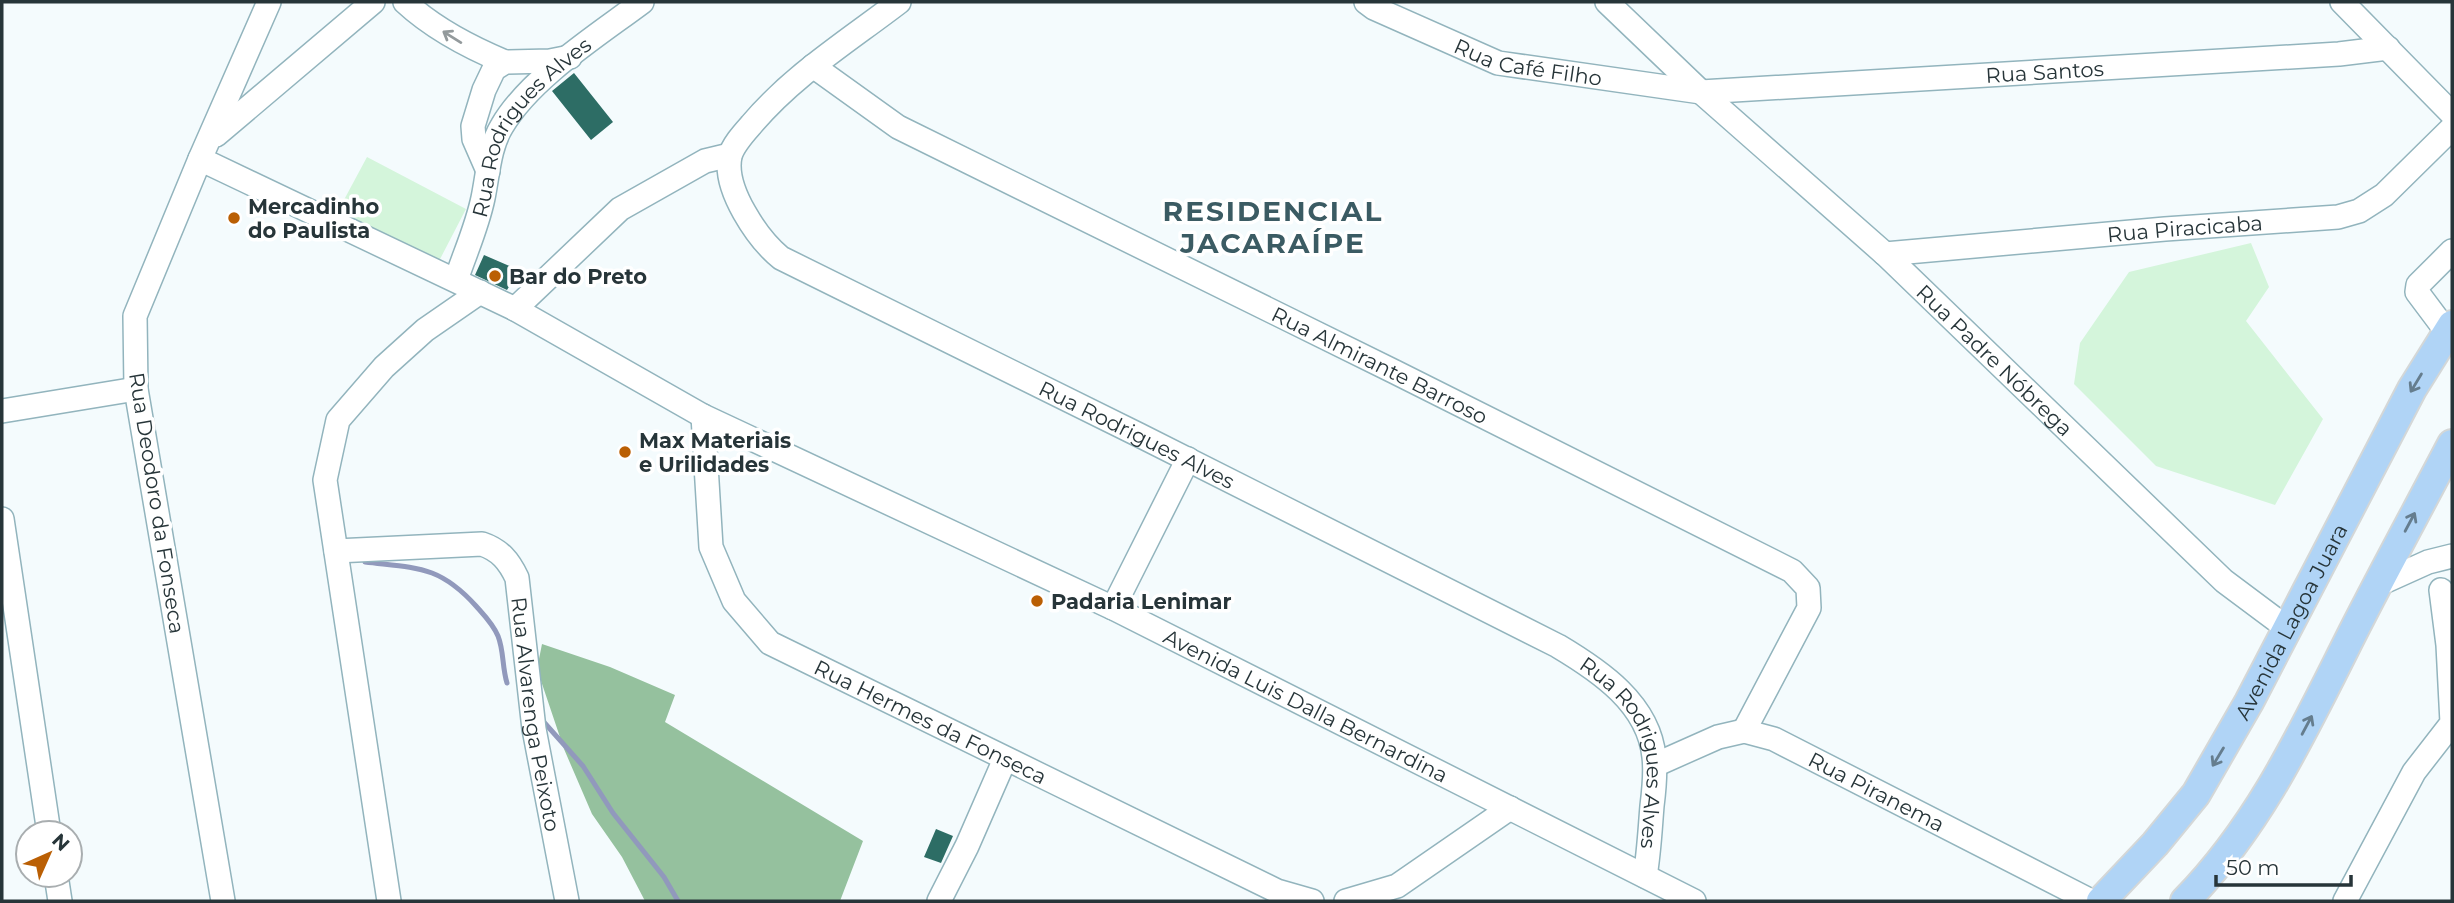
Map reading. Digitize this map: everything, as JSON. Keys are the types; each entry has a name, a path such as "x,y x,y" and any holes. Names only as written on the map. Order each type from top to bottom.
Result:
{"main road":[{"name":"Avenida Lagoa Juara","path":"2101,901 2155,844 2196,794 2225,746 2412,389 2449,329"},
{"path":"2191,898 2250,823 2279,776 2452,444"}],"street":[{"name":"Rua Deodoro da Fonseca","path":"223,901 136,389 135,316 270,2"},
{"path":"205,150 373,2"},
{"path":"405,2 436,27 466,46 505,62 550,61 570,57"},
{"name":"Rua Rodrigues Alves","path":"456,280 474,232 500,128 517,103 570,57 642,2"},
{"path":"515,309 620,209 705,161 730,155 760,114 813,66 899,2"},
{"name":"Rua Café Filho","path":"1366,2 1498,63 1701,92"},
{"name":"Rua Padre Nóbrega","path":"1607,2 1701,92 1885,254 2224,581 2287,628"},
{"path":"2342,2 2452,114"},
{"name":"Rua Santos","path":"1701,92 2339,54 2388,48"},
{"path":"488,171 474,139 473,125 494,69 505,62"},
{"name":"Rua Almirante Barroso","path":"813,66 898,127 1792,571 1808,588 1809,608 1744,731"},
{"name":"Rua Piracicaba","path":"1885,254 2337,217 2359,211 2384,195 2452,128"},
{"name":"Avenida Luis Dalla Bernardina","path":"205,150 515,309 703,416 1113,608 1694,901"},
{"name":"Rua Rodrigues Alves","path":"730,155 729,172 732,185 746,214 763,240 781,258 1188,459 1524,628 1582,660 1620,691 1636,709 1649,738 1655,765 1645,876"},
{"path":"2449,329 2417,292 2418,285 2452,251"},
{"path":"389,901 325,480 338,420 384,367 425,330 480,292"},
{"path":"2,411 136,389"},
{"name":"Rua Hermes da Fonseca","path":"703,416 711,547 734,601 770,643 1277,891 1307,901"},
{"path":"1113,608 1188,459"},
{"path":"2,519 47,819"},
{"name":"Rua Alvarenga Peixoto","path":"336,551 482,544 502,555 511,566 517,578 534,729 567,901"},
{"path":"2377,585 2428,562 2452,556"},
{"path":"2345,901 2414,772 2452,723 2448,645 2441,590"},
{"path":"1655,765 1718,737 1744,731"},
{"name":"Rua Piranema","path":"1744,731 1774,739 2091,901"},
{"path":"939,901 967,846 1005,759"},
{"path":"1346,901 1397,887 1510,808"}],"green space":[{"path":"367,157 466,209 438,263 338,211"},
{"path":"2251,243 2269,287 2246,321 2323,419 2275,505 2156,466 2074,384 2080,343 2129,272"},
{"path":"542,644 610,667 675,695 665,722 863,841 840,901 645,901 622,857 592,814 564,749 537,669"}],"building":[{"path":"574,73 613,122 591,140 552,91"},
{"name":"Bar do Preto","path":"484,255 519,270 507,290 475,275"},
{"path":"936,829 953,836 941,863 924,857"}],"waterway":[{"path":"365,562 426,571 463,593 496,632 507,683"},
{"path":"542,720 583,766 613,813 664,877 678,901"}],"place":[{"name":"Mercadinho do Paulista","path":"234,218"},
{"name":"Bar do Preto","path":"495,276"},
{"name":"Max Materiais e Urilidades","path":"625,452"},
{"name":"Padaria Lenimar","path":"1037,601"}],"district":[{"name":"RESIDENCIAL JACARAÍPE","path":"1273,227"}]}
